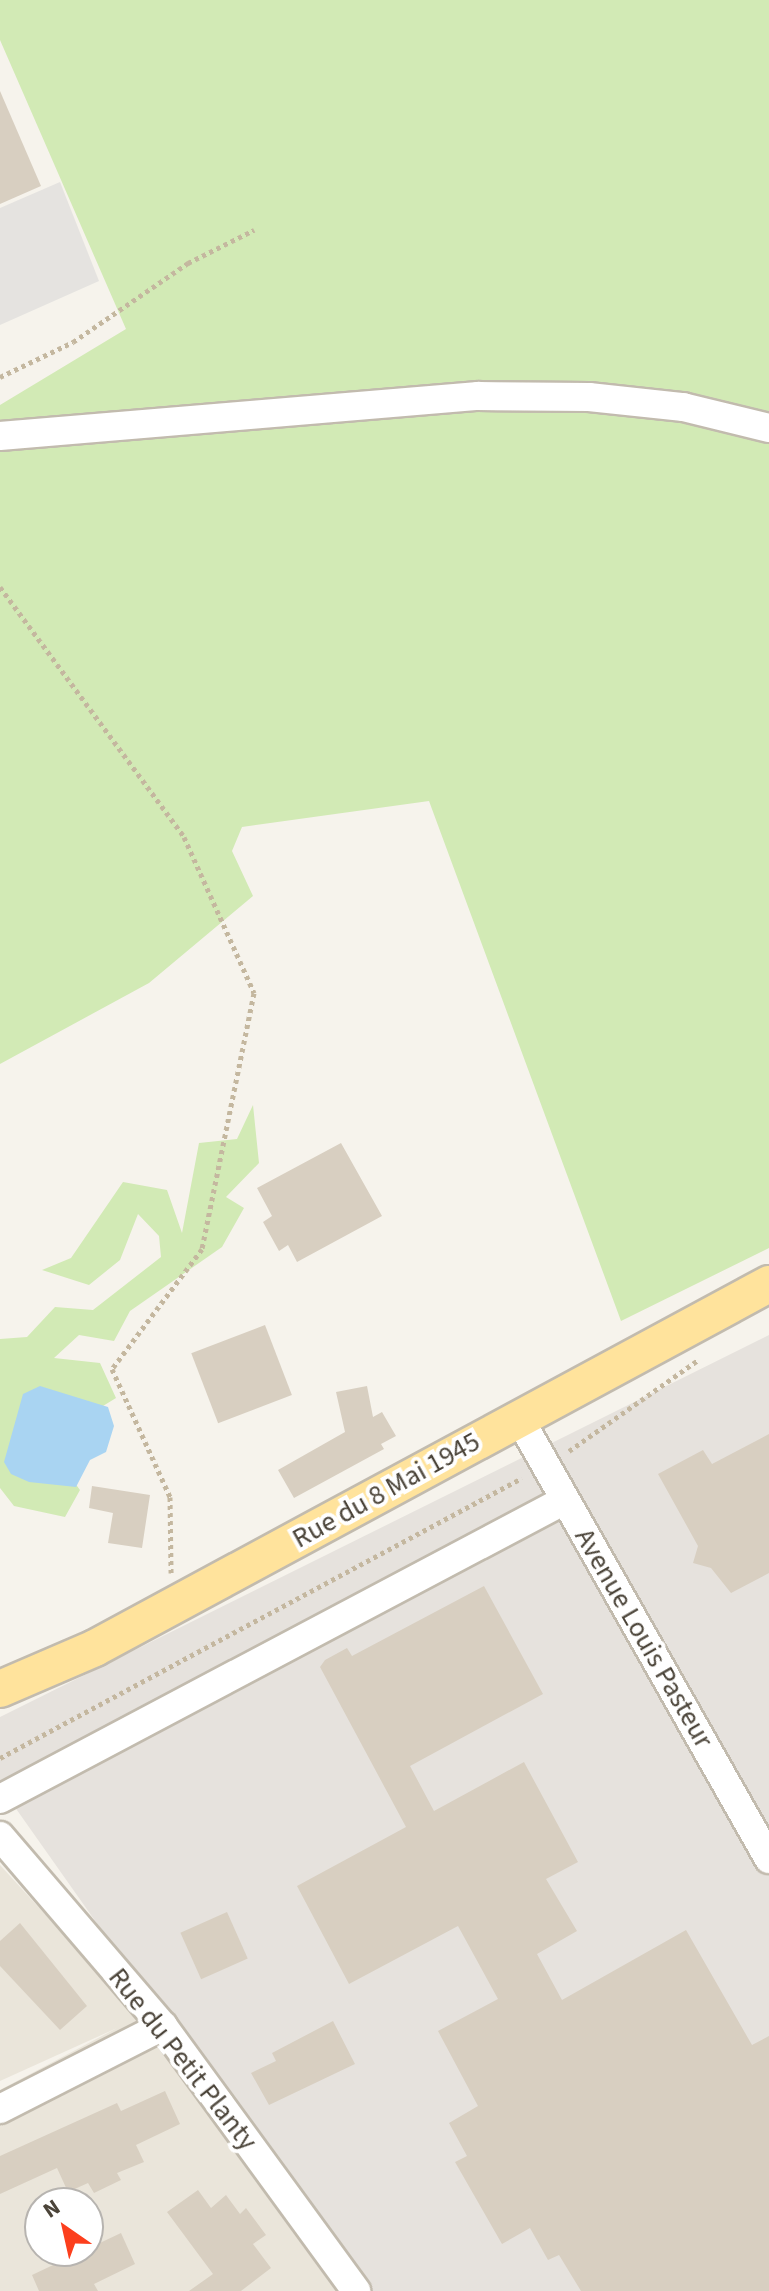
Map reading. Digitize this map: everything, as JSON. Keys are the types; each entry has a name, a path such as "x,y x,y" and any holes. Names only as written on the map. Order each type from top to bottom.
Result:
{"main road":[{"name":"Rue du 8 Mai 1945","path":"0,1689 95,1648 769,1284"}],"street":[{"path":"0,436 478,396 589,397 683,407 769,428"},
{"name":"Avenue Louis Pasteur","path":"519,1418 769,1859"},
{"path":"0,1799 565,1500"},
{"name":"Rue du Petit Planty","path":"0,1836 163,2026 356,2291"},
{"path":"0,2109 163,2026"}],"path":[{"path":"0,377 73,342 188,263 254,230"},
{"path":"0,587 184,837 254,993 202,1249 112,1369 170,1497 171,1606"},
{"path":"0,1758 546,1466 704,1356"}],"shaded area":[{"path":"60,182 99,281 0,325 0,208"},
{"path":"769,1335 769,2291 339,2291 170,2027 0,1786 0,1717"},
{"path":"0,1865 139,2017 336,2291 0,2291 0,2090 117,2028 0,2081"}],"green space":[{"path":"0,0 769,0 769,1248 621,1321 429,801 242,827 232,851 253,896 149,983 0,1064 0,405 126,329 0,40"},
{"path":"253,1105 259,1163 226,1197 244,1208 222,1247 130,1311 114,1341 79,1335 54,1358 100,1363 116,1398 85,1417 63,1467 80,1490 65,1517 14,1506 0,1488 0,1339 27,1337 55,1307 93,1310 161,1257 159,1236 138,1214 120,1260 89,1285 42,1270 71,1258 123,1182 167,1190 182,1233 199,1143 237,1139"}],"water":[{"path":"40,1386 108,1407 114,1426 106,1452 90,1460 76,1487 29,1482 11,1474 4,1462 23,1394"}],"building":[{"path":"0,91 41,186 0,204"},
{"path":"341,1143 382,1216 297,1262 288,1245 279,1251 263,1222 272,1216 257,1188"},
{"path":"265,1325 292,1395 218,1423 191,1353"},
{"path":"367,1386 373,1417 382,1412 396,1436 381,1444 384,1449 294,1498 278,1470 345,1432 336,1392"},
{"path":"769,1434 769,1573 731,1593 711,1568 693,1563 698,1546 658,1474 703,1450 712,1464"},
{"path":"92,1486 150,1495 142,1548 108,1543 113,1513 89,1508"},
{"path":"484,1586 543,1694 410,1766 434,1811 524,1762 578,1862 546,1879 577,1931 537,1954 562,2000 686,1930 752,2045 769,2036 769,2291 581,2291 559,2255 548,2260 530,2228 502,2244 455,2162 467,2156 449,2123 478,2106 438,2031 498,1999 458,1926 349,1984 297,1886 406,1827 320,1667 325,1660 347,1648 352,1656"},
{"path":"227,1912 248,1959 201,1979 180,1933"},
{"path":"20,1923 87,2006 60,2030 0,1966 0,1941"},
{"path":"333,2021 355,2064 269,2105 251,2073 276,2061 272,2053"},
{"path":"165,2091 180,2124 136,2145 144,2162 117,2173 121,2180 104,2188 90,2187 88,2183 66,2187 57,2168 0,2194 0,2156 117,2103 121,2111"},
{"path":"198,2190 211,2208 226,2195 240,2214 246,2208 266,2235 253,2244 271,2268 241,2291 189,2291 213,2274 167,2212"},
{"path":"121,2233 135,2264 94,2284 98,2291 39,2291 32,2275 49,2267 104,2267 104,2241"}]}
